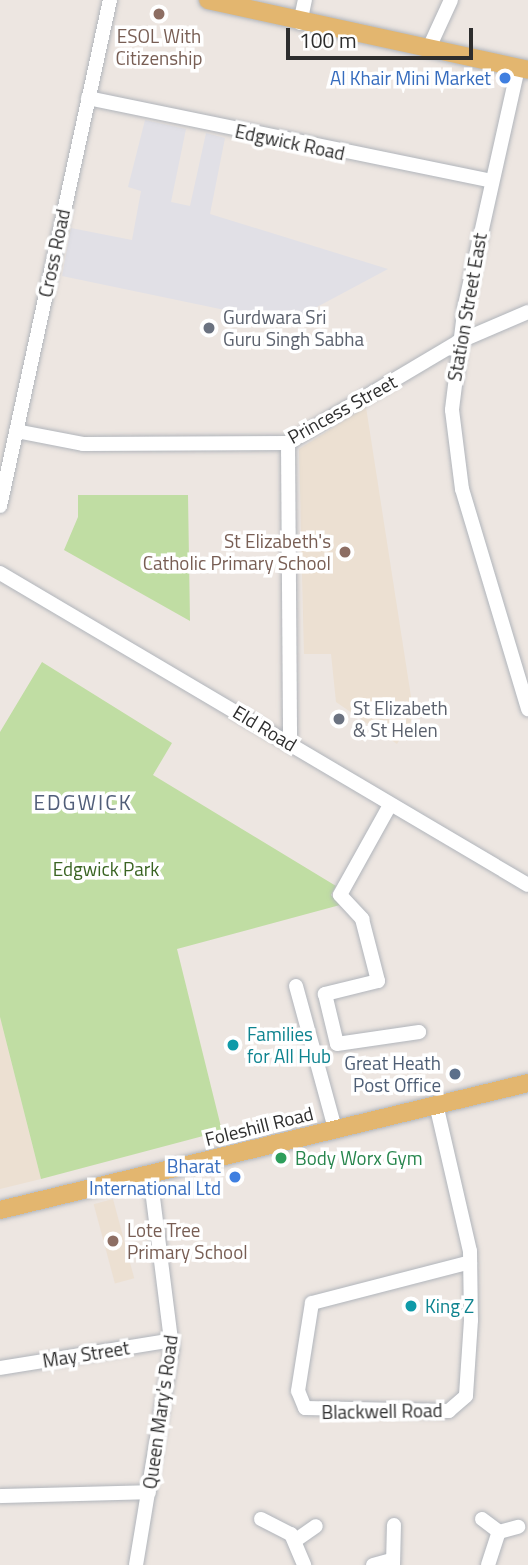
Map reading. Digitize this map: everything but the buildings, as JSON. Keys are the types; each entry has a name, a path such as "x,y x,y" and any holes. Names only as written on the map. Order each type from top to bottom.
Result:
{"main road":[{"path":"208,0 300,23 523,69"},
{"name":"Foleshill Road","path":"0,1210 528,1083"}],"street":[{"name":"Cross Road","path":"0,506 110,0"},
{"path":"300,23 305,0"},
{"path":"428,50 451,0"},
{"name":"Station Street East","path":"523,69 492,181 458,342 452,410 462,489 528,709"},
{"name":"Edgwick Road","path":"89,98 492,181"},
{"name":"Princess Street","path":"16,431 83,444 288,443 458,342 528,312"},
{"path":"288,443 290,743"},
{"name":"Eld Road","path":"0,573 528,885"},
{"path":"390,805 340,895 362,919 378,981 324,995 337,1044 419,1032"},
{"path":"296,986 335,1129"},
{"name":"Blackwell Road","path":"436,1104 470,1262 467,1393 460,1405 449,1411 304,1408 298,1391 312,1303 470,1262"},
{"name":"Queen Mary's Road","path":"136,1565 172,1340 150,1174"},
{"name":"May Street","path":"0,1368 172,1340"},
{"path":"0,1496 149,1492"},
{"path":"261,1519 296,1540 304,1565"},
{"path":"482,1519 499,1532"},
{"path":"373,1565 393,1563 394,1525"},
{"path":"296,1540 316,1526"},
{"path":"499,1532 518,1527"},
{"path":"488,1565 499,1532"}],"shaded area":[{"path":"145,120 186,129 171,202 190,206 206,133 225,138 210,214 388,269 287,323 62,276 71,228 132,240 141,191 128,187"},
{"name":"St Elizabeth's Catholic Primary School","path":"366,407 414,716 397,744 336,702 331,654 304,654 299,449"},
{"path":"0,1017 41,1179 0,1189"},
{"name":"Lote Tree Primary School","path":"113,1199 134,1278 115,1283 94,1204"}],"green space":[{"path":"78,495 188,495 190,621 64,550 78,517"},
{"name":"Edgwick Park","path":"42,662 172,743 153,775 336,886 331,895 340,905 177,949 222,1131 41,1179 0,1017 0,732"}],"place":[{"name":"ESOL With Citizenship","path":"159,14"},
{"name":"Al Khair Mini Market","path":"505,78"},
{"name":"Gurdwara Sri Guru Singh Sabha","path":"209,328"},
{"name":"St Elizabeth's Catholic Primary School","path":"345,552"},
{"name":"St Elizabeth & St Helen","path":"339,719"},
{"name":"Families for All Hub","path":"233,1045"},
{"name":"Great Heath Post Office","path":"455,1074"},
{"name":"Body Worx Gym","path":"281,1158"},
{"name":"Bharat International Ltd","path":"235,1177"},
{"name":"Lote Tree Primary School","path":"113,1241"},
{"name":"King Z","path":"411,1306"}],"district":[{"name":"EDGWICK","path":"83,802"}]}
